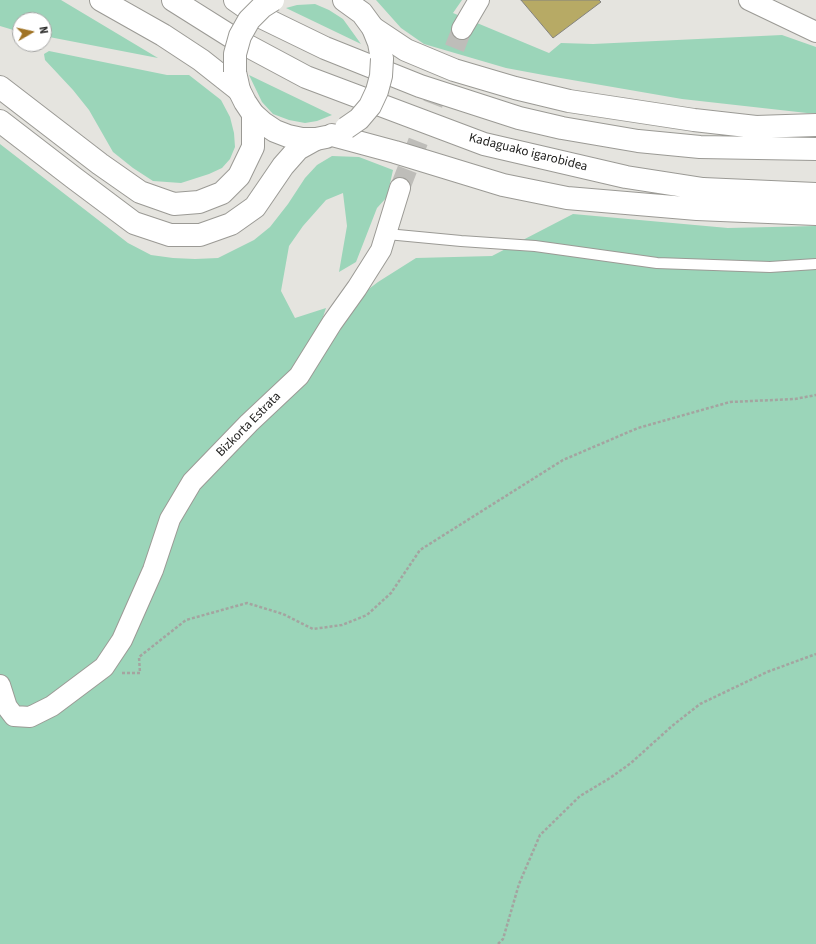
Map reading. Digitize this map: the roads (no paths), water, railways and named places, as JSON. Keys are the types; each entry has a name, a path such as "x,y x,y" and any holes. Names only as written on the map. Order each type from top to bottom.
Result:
{"main road":[{"name":"Kadaguako igarobidea","path":"173,0 235,39 306,78 484,144 626,177 704,189 816,194"},
{"path":"235,0 255,14 325,48 420,86 519,118 562,128 638,141 700,147 816,149"},
{"path":"273,0 262,7 249,20 240,36 235,54 237,81 245,102 252,114 275,131 302,139 331,134 503,185 567,198 697,209 816,214"},
{"path":"0,121 134,223 170,235 200,235 230,224 255,207 283,166 298,149 331,134 360,118 370,106 378,91 381,76 382,59 379,43 373,28 362,13 344,0"},
{"path":"106,2 237,81"},
{"path":"373,28 406,50 454,70 515,88 569,101 694,120 756,127 816,125"},
{"path":"0,87 100,164 140,192 174,204 199,202 222,193 239,176 253,146 252,114"}],"street":[{"path":"462,29 479,0"},
{"path":"749,0 816,32"},
{"name":"Bizkorta Estrata","path":"0,685 7,707 14,716 30,717 52,706 104,667 122,640 153,570 170,519 192,482 249,423 299,376 332,323 357,288 381,250 400,188"}],"lane":[{"path":"386,234 535,246 656,263 770,267 816,264"}],"tunnel":[{"path":"400,188 462,29"}]}
